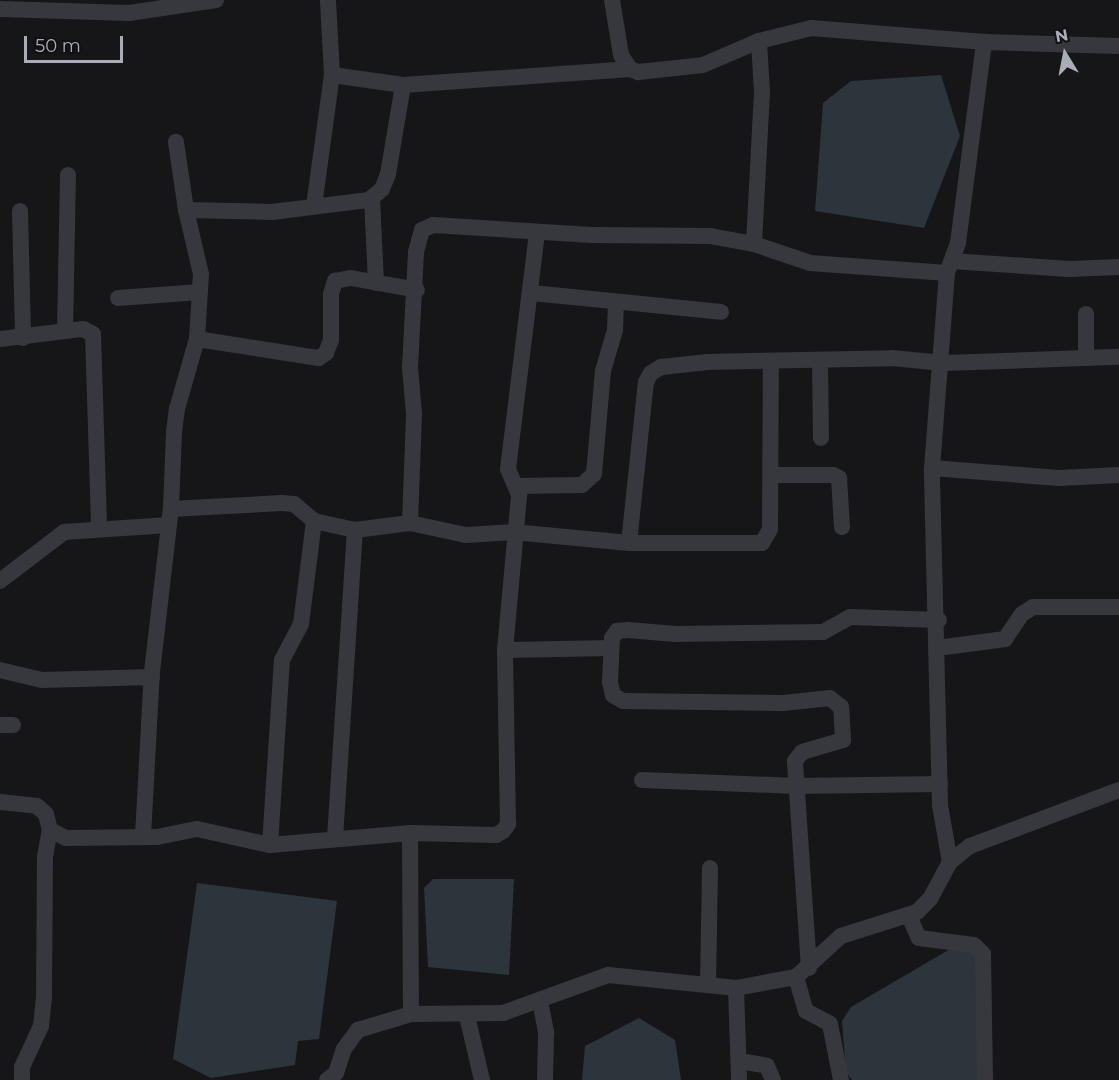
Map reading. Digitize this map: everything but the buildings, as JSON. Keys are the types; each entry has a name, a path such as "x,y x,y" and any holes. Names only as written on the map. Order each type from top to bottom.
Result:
{"street":[{"path":"0,9 33,5 129,7 216,0"},
{"path":"314,206 332,75 328,0"},
{"path":"612,0 621,55 630,69"},
{"path":"332,75 403,85 630,69 663,72 703,65 759,41 811,28 984,42 1119,46"},
{"path":"754,244 762,92 759,41"},
{"path":"950,861 940,784 937,648 939,620 932,468 935,408 943,363 950,267 958,243 984,42"},
{"path":"186,210 257,213 372,198 382,189 388,174 403,85"},
{"path":"143,836 152,677 170,517 177,409 197,339 200,292 198,257 186,210 176,142"},
{"path":"65,331 68,175"},
{"path":"372,198 376,283"},
{"path":"20,211 23,338"},
{"path":"410,523 414,414 410,367 417,290 418,238 422,230 433,225 537,233 689,235 754,244 810,263 1069,269 1119,267"},
{"path":"537,233 532,293 508,468 508,476 518,486 582,485 594,474 603,371 615,330 616,303"},
{"path":"197,339 319,358 326,353 331,340 331,294 335,281 351,278 417,290"},
{"path":"118,298 200,292"},
{"path":"532,293 722,312"},
{"path":"1086,314 1086,358"},
{"path":"0,339 83,329 93,334 99,527"},
{"path":"629,543 646,382 651,373 661,367 708,362 892,358 943,363 1119,357"},
{"path":"820,360 821,438"},
{"path":"0,581 38,555 54,536 99,527 282,503 294,504 314,521 354,530 410,523 446,533 513,532 629,543 762,543 770,529 773,475 771,361"},
{"path":"932,468 1059,478 1119,475"},
{"path":"773,475 833,475 839,478 842,527"},
{"path":"50,830 66,837 143,836 197,828 270,845 410,833 496,835 508,824 505,650 518,486"},
{"path":"270,845 282,660 301,624 314,521"},
{"path":"335,838 354,530"},
{"path":"937,648 1005,639 1022,614 1033,607 1119,607"},
{"path":"841,1080 830,1024 806,1011 802,973 796,786 797,756 843,740 841,707 835,700 623,700 613,694 610,682 611,648 617,631 628,630 676,634 823,633 850,617 939,620"},
{"path":"505,650 611,648"},
{"path":"0,670 42,680 152,677"},
{"path":"642,780 796,786 940,784"},
{"path":"327,1080 336,1073 344,1049 358,1030 411,1014 466,1016 503,1013 608,975 736,987 802,973 841,936 858,927 909,916 930,899 950,861 970,846 1000,832 1119,790"},
{"path":"0,802 37,806 46,814 50,830 45,857 44,998 41,1026 22,1067 22,1080"},
{"path":"410,833 411,1014"},
{"path":"708,984 710,868"},
{"path":"909,916 919,938 974,945 983,954 985,1080"},
{"path":"736,987 740,1061 738,1080"},
{"path":"540,1001 546,1033 545,1080"},
{"path":"466,1016 482,1080"},
{"path":"740,1061 767,1066 773,1080"}],"shaded area":[{"path":"941,75 960,136 924,228 815,211 823,103 851,81"},
{"path":"433,879 514,879 509,975 428,967 424,888"},
{"path":"197,883 337,901 319,1039 298,1041 295,1065 211,1078 173,1059"},
{"path":"957,945 978,952 978,1080 852,1080 846,1072 842,1021 851,1007"},
{"path":"639,1018 675,1040 681,1080 582,1080 585,1046"}]}
